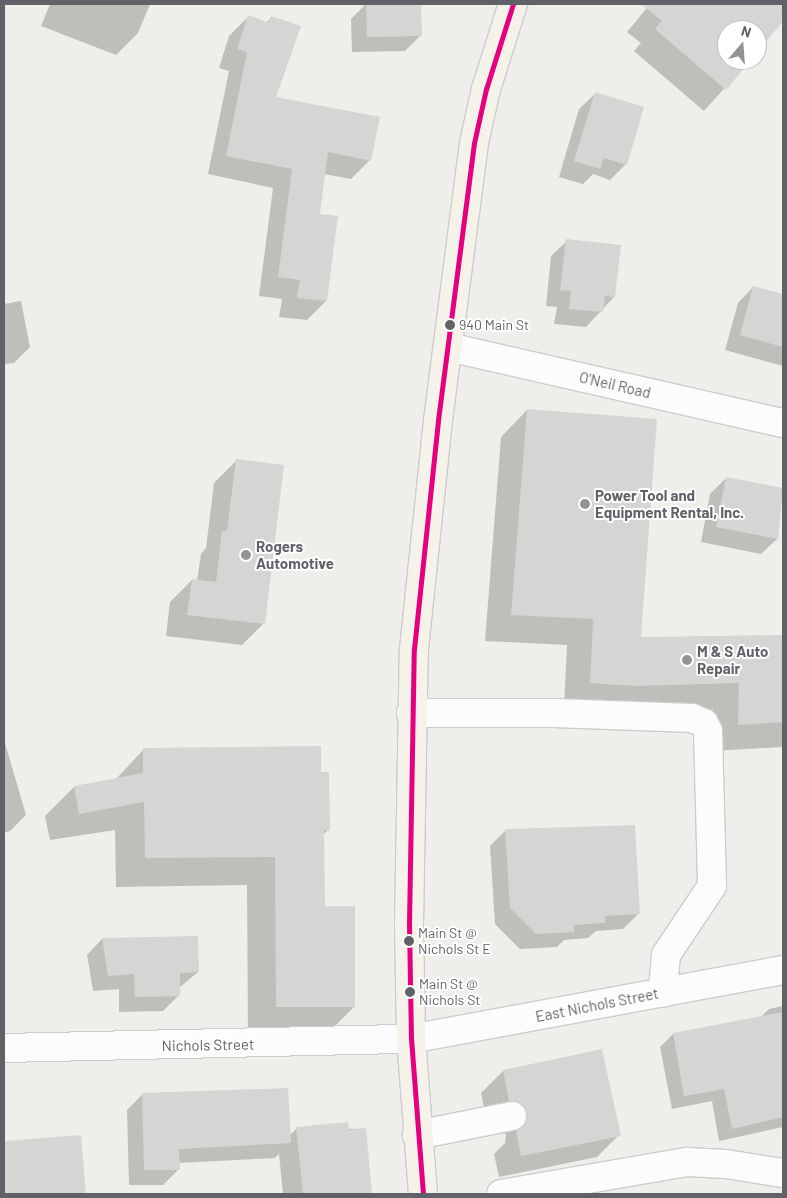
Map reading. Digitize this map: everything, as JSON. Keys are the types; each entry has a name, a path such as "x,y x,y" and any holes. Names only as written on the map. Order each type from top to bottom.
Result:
{"main road":[{"path":"423,1194 411,1039 410,713 421,574 474,142 486,89 513,4"}],"street":[{"name":"O'Neil Road","path":"448,347 783,423"},
{"path":"410,713 554,713 692,718 704,723 708,731 712,886 666,955 663,992"},
{"name":"East Nichols Street","path":"411,1039 783,970"},
{"name":"Nichols Street","path":"4,1048 411,1039"},
{"path":"417,1135 512,1116"},
{"path":"501,1194 687,1162 726,1164 783,1174"}],"building":[{"path":"366,4 421,4 422,36 367,37"},
{"path":"641,4 783,4 783,21 767,41 767,20 717,20 717,70 743,70 726,90 655,29 662,21"},
{"path":"248,15 269,23 271,16 301,26 276,97 380,117 371,161 328,152 320,214 338,216 327,301 297,298 300,280 278,277 292,169 226,156 247,52 237,49"},
{"path":"595,92 644,107 627,165 604,158 600,169 574,161"},
{"path":"566,239 621,245 615,297 605,296 603,312 569,309 571,291 560,290"},
{"path":"753,286 783,294 783,347 740,335"},
{"name":"Power Tool and Equipment Rental, Inc.","path":"527,409 657,419 641,637 783,635 783,722 738,725 739,683 635,686 590,683 593,619 511,615"},
{"name":"Rogers Automotive","path":"236,459 284,465 265,624 187,615 192,579 216,582 222,531 227,531"},
{"path":"726,477 783,488 778,539 716,527"},
{"path":"321,746 321,772 329,772 330,831 324,830 325,906 355,906 355,1007 276,1007 275,857 145,858 144,802 79,814 74,786 143,773 143,748"},
{"path":"635,825 640,914 605,916 605,923 574,925 574,932 536,934 510,908 505,829"},
{"path":"198,936 199,972 180,973 180,996 135,997 134,974 108,976 102,938"},
{"path":"783,1012 783,1117 732,1129 724,1089 684,1096 673,1033"},
{"path":"602,1049 621,1136 521,1156 516,1131 527,1121 527,1112 517,1101 509,1101 503,1070"},
{"path":"288,1088 291,1143 179,1149 180,1170 144,1170 142,1093"},
{"path":"348,1122 349,1130 366,1128 372,1194 303,1194 296,1127"},
{"path":"81,1135 86,1194 4,1194 4,1141"}],"transit line":[{"path":"423,1194 411,1039 409,924 414,649 438,420 474,143 486,89 513,4"}],"place":[{"name":"940 Main St","path":"450,325"},
{"name":"Power Tool and Equipment Rental, Inc.","path":"585,504"},
{"name":"Rogers Automotive","path":"246,555"},
{"name":"M & S Auto Repair","path":"687,660"},
{"name":"Main St @ Nichols St E","path":"409,941"},
{"name":"Main St @ Nichols St","path":"410,992"}]}
